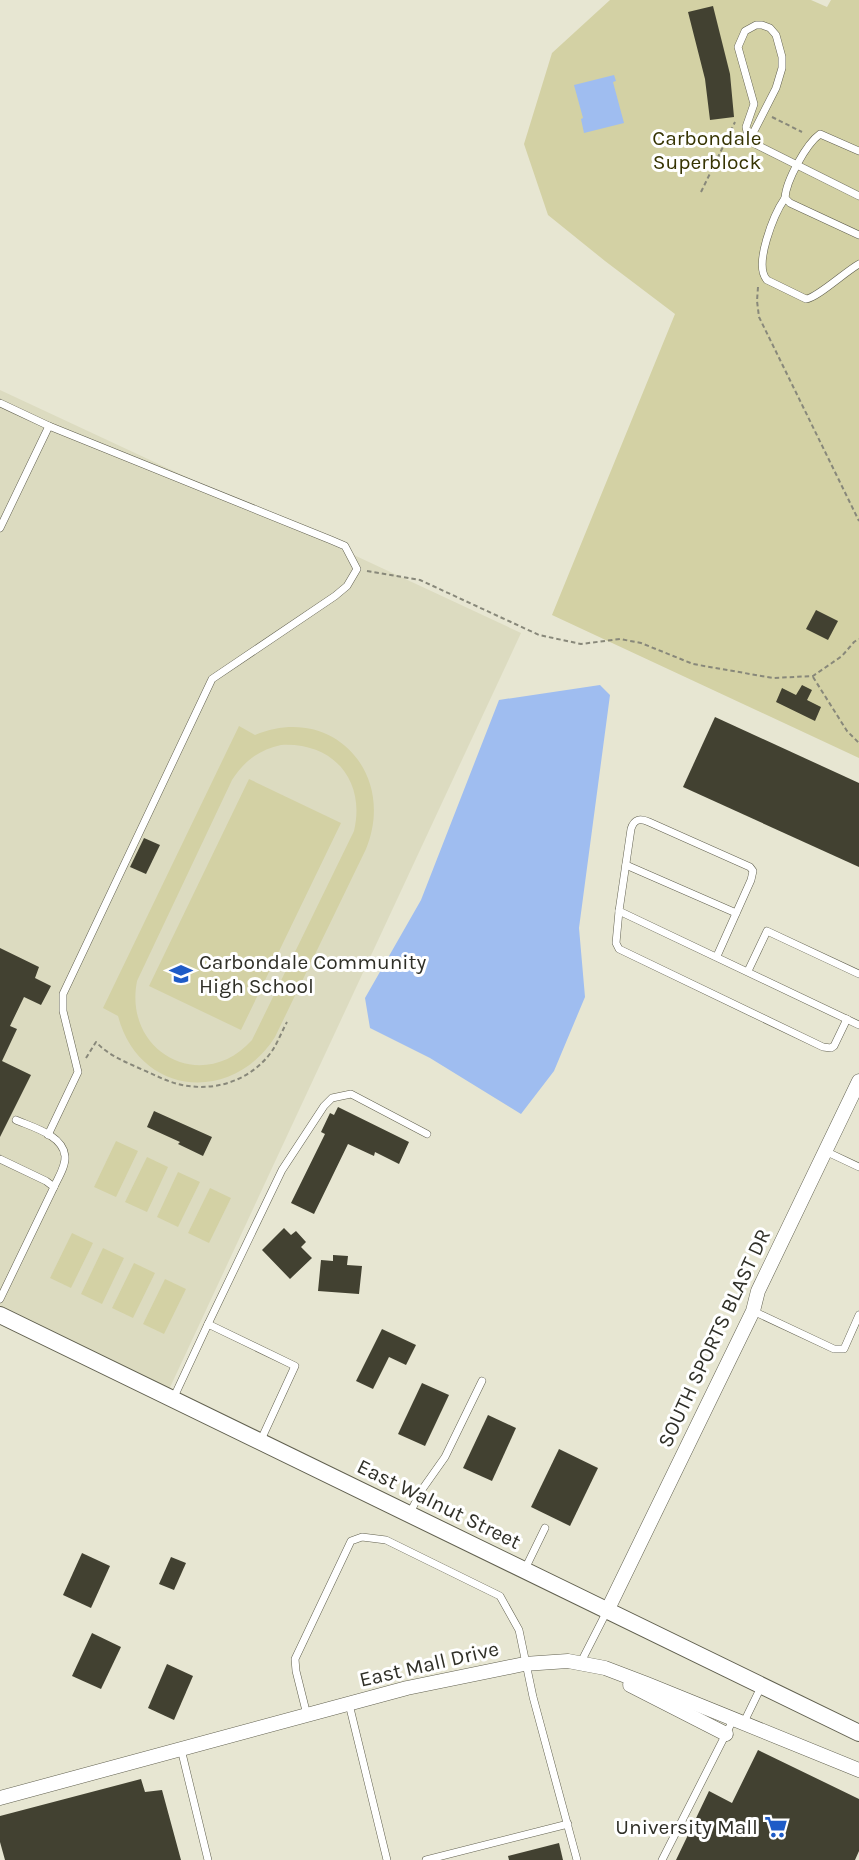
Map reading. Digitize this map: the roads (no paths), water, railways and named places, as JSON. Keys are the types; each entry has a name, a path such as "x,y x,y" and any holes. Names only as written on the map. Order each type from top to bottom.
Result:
{"street":[{"name":"SOUTH SPORTS BLAST DR","path":"607,1611 753,1311 758,1292 859,1081"},
{"name":"East Walnut Street","path":"0,1315 859,1733"},
{"name":"East Mall Drive","path":"0,1798 407,1688 527,1664 568,1661 585,1663 647,1684 859,1770"},
{"path":"585,1663 726,1734"}],"lane":[{"path":"762,24 776,35 782,57 782,68 776,88 749,141 746,127 754,104 747,86 738,47 745,32 762,24"},
{"path":"859,151 820,134 813,139 785,189 785,198 766,241 761,269 767,280 807,299 813,298 837,278 859,264"},
{"path":"749,141 859,196"},
{"path":"785,198 859,235"},
{"path":"0,403 49,426 345,546 357,569 347,586 335,596 212,679 63,994 63,1011 78,1072 48,1135"},
{"path":"0,528 49,426"},
{"path":"717,956 753,874 750,867 642,819 633,824 619,911 616,943 619,949 823,1047 834,1046 847,1019"},
{"path":"626,865 736,913"},
{"path":"619,911 859,1024"},
{"path":"748,971 767,930 859,974"},
{"path":"173,1399 282,1170 324,1106 332,1098 351,1095 428,1134"},
{"path":"0,1299 54,1187 65,1156 61,1144 48,1135 16,1120"},
{"path":"825,1151 859,1167"},
{"path":"0,1159 54,1187"},
{"path":"753,1311 834,1349 844,1349 859,1316"},
{"path":"208,1324 295,1366 260,1442"},
{"path":"409,1514 421,1491 445,1457 482,1381"},
{"path":"524,1571 545,1528"},
{"path":"307,1715 295,1659 351,1541 362,1537 386,1539 500,1596 519,1630 533,1697 577,1860"},
{"path":"585,1663 607,1611"},
{"path":"662,1860 726,1734 739,1720 761,1686"},
{"path":"349,1704 387,1860"},
{"path":"181,1749 208,1860"},
{"path":"426,1860 568,1824"}],"water":[{"path":"614,75 616,81 613,82 624,123 584,133 581,119 583,118 574,85"},
{"path":"600,685 610,695 579,928 585,997 554,1071 521,1114 430,1058 370,1028 365,998 421,900 499,700"}],"place":[{"name":"Carbondale Community High School","path":"181,974"},
{"name":"University Mall","path":"776,1827"}],"park label":[{"name":"Carbondale Superblock","path":"707,150"}]}
